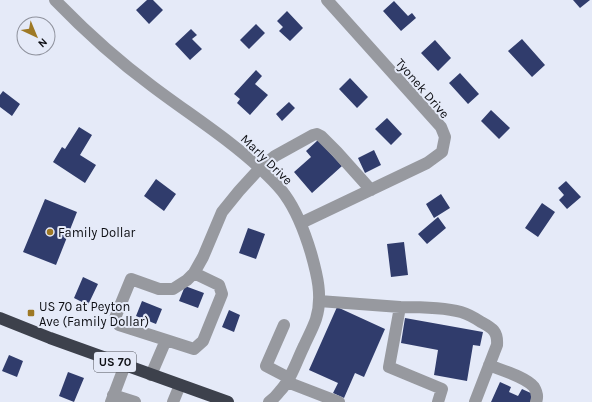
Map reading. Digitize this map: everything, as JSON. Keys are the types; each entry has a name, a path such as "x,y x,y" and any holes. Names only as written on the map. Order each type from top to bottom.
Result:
{"highway":[{"name":"US 70","path":"1,320 228,402"}],"street":[{"name":"Marly Drive","path":"55,0 80,26 103,46 152,86 231,144 260,168 285,195 295,210 307,239 318,280 319,301 317,316 315,324 288,380 281,391 269,402"},
{"name":"Tyonek Drive","path":"301,223 427,163 442,152 445,137 441,127 327,0"},
{"path":"194,273 219,285 222,294 203,341 194,348 118,325 115,318 131,279 159,289 173,289 187,280 194,273 203,257 222,212 260,168 275,156 313,135 317,134 321,136 371,190"},
{"path":"319,301 447,309 461,312 490,327 496,333 496,345 475,402"},
{"path":"400,307 389,367 442,389 441,401"},
{"path":"284,325 266,366 288,380 339,402"},
{"path":"150,375 166,340"},
{"path":"125,365 112,399 135,402"},
{"path":"489,365 524,380 534,388 538,397 536,402"},
{"path":"173,402 180,385"}],"building":[{"path":"147,0 153,0 163,10 149,24 136,10"},
{"path":"573,0 590,0 580,8"},
{"path":"394,1 408,16 412,13 416,18 401,31 383,11"},
{"path":"287,11 303,28 290,41 279,31 283,27 277,21"},
{"path":"256,24 265,33 249,49 240,40"},
{"path":"191,29 197,35 192,39 202,49 190,60 175,44"},
{"path":"522,39 545,65 532,77 508,51"},
{"path":"435,40 451,58 438,71 421,53"},
{"path":"256,70 262,76 255,84 268,95 250,115 237,103 240,99 234,94"},
{"path":"460,73 479,94 468,104 449,83"},
{"path":"350,78 368,97 357,108 339,89"},
{"path":"3,91 20,104 12,116 0,107 0,95"},
{"path":"289,102 295,108 282,121 276,114"},
{"path":"491,110 510,128 499,139 481,121"},
{"path":"387,118 402,134 391,145 375,129"},
{"path":"79,127 92,135 80,155 96,165 85,183 53,162 62,147 65,149"},
{"path":"318,140 342,166 312,193 294,172 311,157 306,151"},
{"path":"374,150 381,165 365,173 358,158"},
{"path":"156,179 176,194 164,211 144,196"},
{"path":"566,181 581,197 567,209 559,200 564,195 558,188"},
{"path":"441,194 450,208 434,218 426,204"},
{"name":"Family Dollar","path":"45,199 77,212 56,265 23,252"},
{"path":"542,203 555,212 538,237 525,228"},
{"path":"438,217 446,228 427,244 418,234"},
{"path":"248,228 265,234 256,259 239,253"},
{"path":"404,242 408,275 391,277 387,244"},
{"path":"83,277 98,284 88,305 74,298"},
{"path":"185,286 204,293 198,308 179,301"},
{"path":"142,301 162,309 156,324 136,316"},
{"path":"337,307 385,329 364,377 355,373 344,398 333,393 338,383 309,370"},
{"path":"229,310 240,315 234,332 222,327"},
{"path":"405,318 483,332 480,346 473,345 467,381 434,375 438,350 401,343"},
{"path":"9,355 23,361 17,377 2,371"},
{"path":"68,372 84,378 74,402 59,396"},
{"path":"500,382 511,387 509,392 518,396 522,389 535,395 532,402 491,402"}],"place":[{"name":"Family Dollar","path":"50,232"},
{"name":"US 70 at Peyton Ave (Family Dollar)","path":"31,313"}]}
